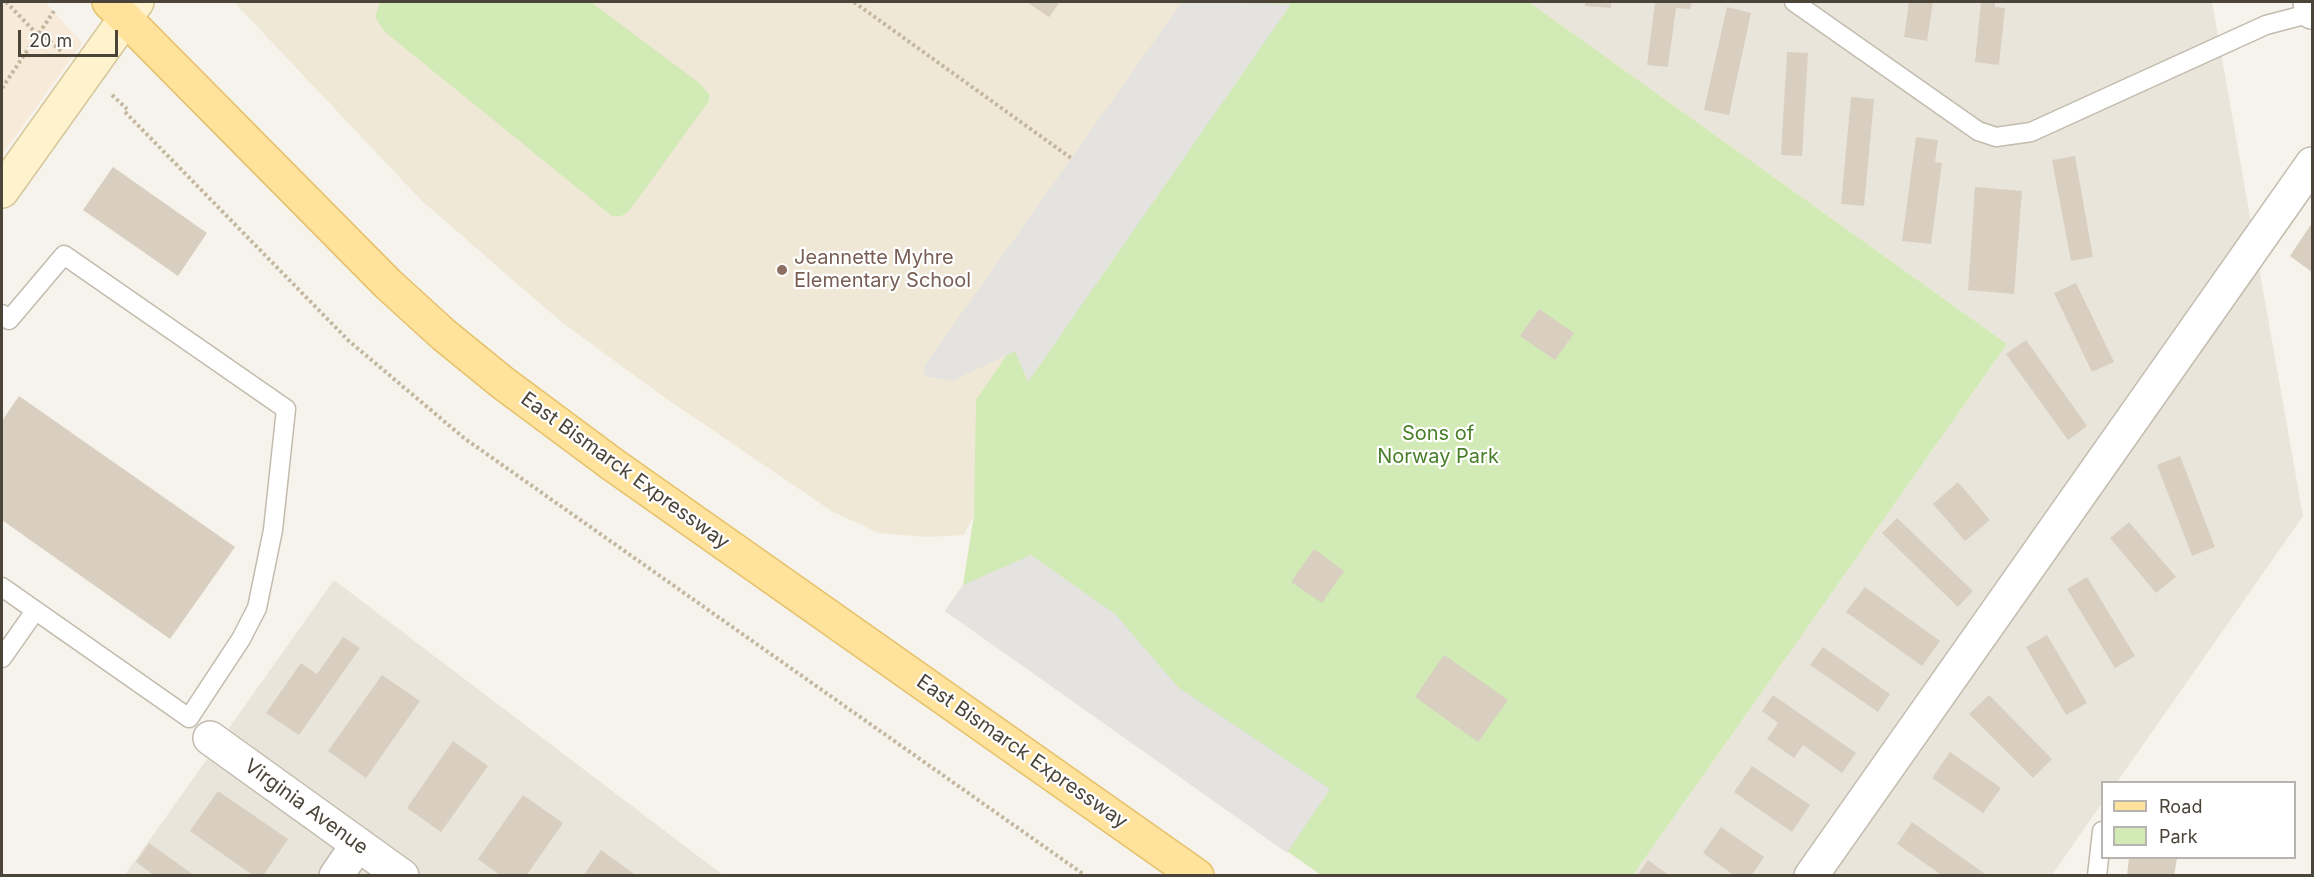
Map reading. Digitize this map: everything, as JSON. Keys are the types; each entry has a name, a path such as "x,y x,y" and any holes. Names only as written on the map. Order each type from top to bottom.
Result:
{"main road":[{"name":"East Bismarck Expressway","path":"124,7 388,284 485,369 612,464 1197,876"}],"street":[{"path":"2310,2 2313,13"},
{"path":"2,191 124,7"},
{"path":"1810,876 2313,164"},
{"name":"Virginia Avenue","path":"210,738 402,876"},
{"path":"336,876 358,844"}],"lane":[{"path":"1794,2 1978,131 1996,137 2031,132 2266,25 2313,13"},
{"path":"2296,2 2313,13"},
{"path":"2,587 189,718 241,639 257,608 273,530 286,409 64,255 4,322"},
{"path":"2,658 35,611"},
{"path":"2097,876 2101,846"}],"path":[{"path":"6,2 39,36"},
{"path":"854,2 1071,158"},
{"path":"2,88 54,11"},
{"path":"125,112 349,341 464,438 1086,876"}],"shaded area":[{"path":"2,2 45,2 82,43 2,155"},
{"name":"Jeannette Myhre Elementary School","path":"234,2 1248,2 977,400 974,515 964,535 927,537 879,533 833,512 661,395 559,320 421,200"},
{"path":"1182,2 1291,4 1028,382 1015,351 952,381 924,376 925,365"},
{"path":"1529,2 2212,2 2303,516 2118,781 2101,781 2101,804 2052,875 1633,875 2007,344"},
{"path":"1031,555 1115,614 1178,687 1330,789 1287,853 945,611 963,585"},
{"path":"334,580 723,875 124,876"}],"green space":[{"path":"380,2 591,2 698,82 709,94 709,101 629,211 621,216 612,216 385,32 375,17"},
{"name":"Sons of Norway Park","path":"1248,2 1529,2 2007,344 1633,875 1321,875 945,611 963,585 974,515 976,400"}],"building":[{"path":"1027,2 1060,2 1049,17"},
{"path":"1585,2 1611,2 1611,8 1585,6"},
{"path":"1655,2 1692,2 1690,9 1676,8 1668,67 1647,65"},
{"path":"1909,2 1933,2 1927,41 1904,37"},
{"path":"1981,2 1995,2 1995,7 2005,8 1999,65 1975,62"},
{"path":"1727,7 1751,13 1729,115 1704,110"},
{"path":"1787,52 1808,53 1802,156 1781,155"},
{"path":"1851,97 1874,99 1864,206 1841,204"},
{"path":"1916,137 1938,140 1935,162 1942,163 1931,244 1902,241"},
{"path":"2075,156 2093,257 2071,261 2052,160"},
{"path":"113,167 207,233 178,276 83,210"},
{"path":"1975,187 2022,191 2014,294 1968,290"},
{"path":"2312,223 2312,272 2290,256"},
{"path":"2076,283 2114,362 2092,372 2054,293"},
{"path":"1539,309 1574,333 1555,360 1520,336"},
{"path":"2026,340 2087,426 2068,440 2006,354"},
{"path":"19,396 235,547 170,639 2,520 2,421"},
{"path":"2180,456 2215,547 2192,556 2157,465"},
{"path":"1958,482 1990,520 1965,541 1933,504"},
{"path":"1897,518 1973,591 1958,607 1882,533"},
{"path":"2129,522 2176,577 2156,593 2110,538"},
{"path":"1314,549 1344,571 1322,603 1291,582"},
{"path":"2087,577 2135,656 2115,668 2067,589"},
{"path":"1865,587 1940,641 1922,666 1846,612"},
{"path":"2047,635 2087,703 2066,715 2026,647"},
{"path":"343,637 360,648 299,735 266,713 301,663 317,674"},
{"path":"1823,647 1890,694 1878,712 1810,665"},
{"path":"1444,655 1508,700 1478,742 1415,697"},
{"path":"382,675 420,701 366,778 328,751"},
{"path":"1773,695 1856,753 1842,773 1803,745 1794,758 1767,739 1778,723 1762,711"},
{"path":"1989,695 2052,759 2033,778 1969,714"},
{"path":"453,741 488,766 441,832 407,808"},
{"path":"1950,752 2001,788 1983,813 1932,778"},
{"path":"1752,766 1810,805 1792,832 1734,792"},
{"path":"218,791 288,839 263,876 254,876 190,831"},
{"path":"523,795 563,823 526,876 501,876 478,859"},
{"path":"1912,822 1985,874 1984,876 1943,876 1897,844"},
{"path":"1721,827 1764,857 1751,876 1735,876 1703,853"},
{"path":"149,843 195,876 155,876 136,862"},
{"path":"601,850 637,876 583,876"},
{"path":"2129,859 2177,859 2174,876 2127,876"},
{"path":"1648,860 1670,876 1637,876"}],"place":[{"name":"Jeannette Myhre Elementary School","path":"782,270"}]}
